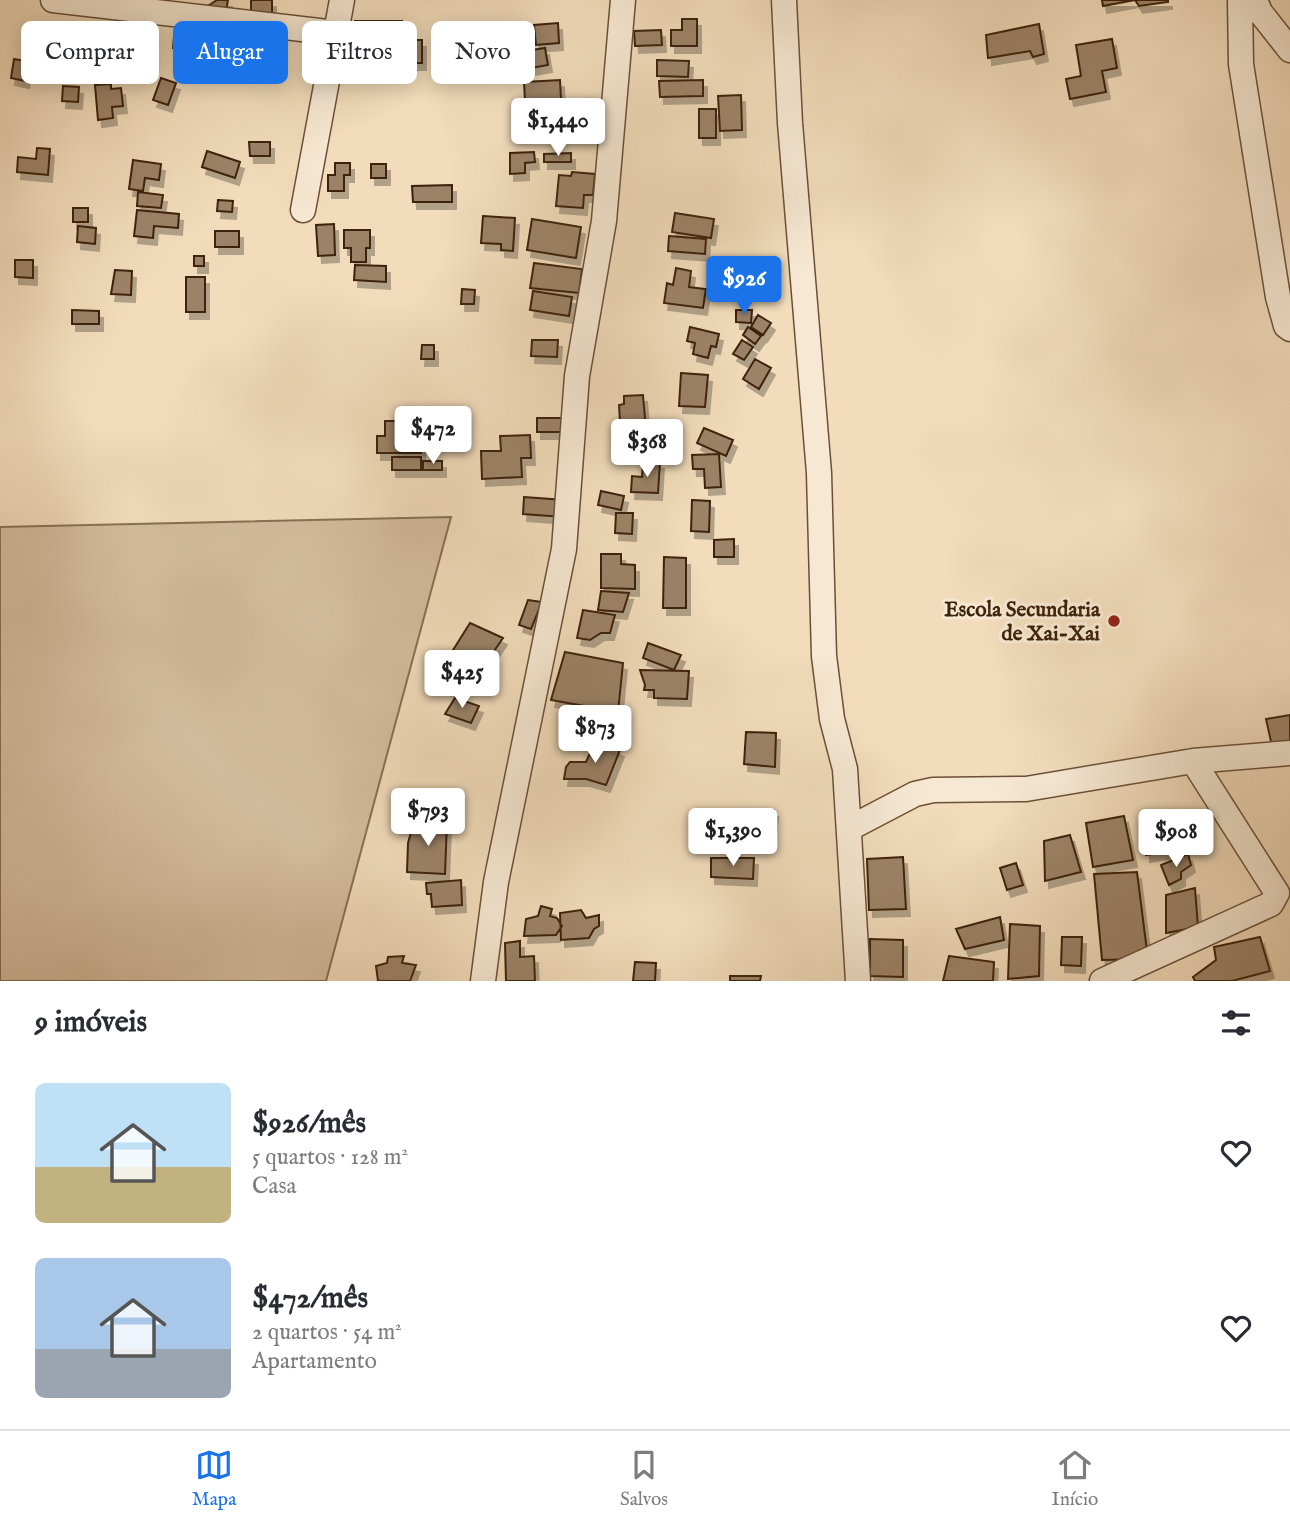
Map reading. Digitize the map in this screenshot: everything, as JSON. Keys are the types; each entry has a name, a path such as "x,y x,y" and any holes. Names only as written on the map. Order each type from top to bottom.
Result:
{"street":[{"path":"53,0 95,2 302,29"},
{"path":"338,21 342,0"},
{"path":"483,981 496,882 564,549 577,376 604,221 623,0"},
{"path":"785,0 790,123 819,474 824,656 832,719 845,769 858,981"},
{"path":"1240,0 1241,64 1278,297 1286,326 1290,329"},
{"path":"1255,0 1260,12 1290,50"},
{"path":"303,210 326,84"},
{"path":"850,828 915,794 933,790 1026,789 1193,761 1290,753"},
{"path":"1102,981 1271,904 1277,892 1193,761"}],"shaded area":[{"path":"451,517 326,981 0,981 0,527"}],"building":[{"path":"217,0 228,0 226,12 203,9"},
{"path":"251,0 272,0 272,16 251,17"},
{"path":"1102,0 1135,0 1103,6"},
{"path":"1135,0 1168,0 1168,2 1139,6"},
{"path":"682,19 697,19 697,46 671,46 671,30 682,30"},
{"path":"558,23 559,43 536,45 535,25"},
{"path":"1039,24 1044,54 1033,57 1030,51 988,58 986,35"},
{"path":"661,30 662,45 635,46 634,31"},
{"path":"1112,39 1117,68 1102,71 1106,92 1070,99 1066,79 1081,76 1076,45"},
{"path":"417,40 422,40 422,63 417,63"},
{"path":"545,48 548,65 535,67 535,50"},
{"path":"14,59 21,60 21,80 11,78"},
{"path":"657,60 689,61 688,77 657,76"},
{"path":"161,78 176,84 168,105 153,100"},
{"path":"560,80 562,118 526,120 524,84 535,84 535,81"},
{"path":"703,80 703,96 660,97 659,81"},
{"path":"111,84 111,89 121,88 123,106 112,107 113,118 98,120 95,85"},
{"path":"63,86 79,87 78,102 62,101"},
{"path":"741,95 742,130 720,131 718,96"},
{"path":"699,109 716,109 716,138 699,138"},
{"path":"249,142 270,142 270,156 250,156"},
{"path":"37,148 50,149 48,175 17,172 18,157 36,159"},
{"path":"207,151 240,162 235,178 202,167"},
{"path":"534,152 535,162 525,163 525,173 510,174 510,153"},
{"path":"571,153 571,162 544,162 544,154"},
{"path":"133,160 161,164 159,180 145,178 143,191 129,189"},
{"path":"335,163 350,163 350,175 344,175 344,191 328,191 328,175 335,175"},
{"path":"371,164 386,164 386,178 371,178"},
{"path":"572,172 595,174 593,195 584,195 583,208 556,206 559,175 571,176"},
{"path":"452,185 452,202 413,202 412,186"},
{"path":"138,192 163,195 161,208 137,206"},
{"path":"218,200 233,201 232,212 217,211"},
{"path":"73,208 88,208 88,222 73,222"},
{"path":"137,210 179,214 178,228 154,226 153,238 134,236"},
{"path":"675,213 714,219 711,238 672,232"},
{"path":"483,216 515,218 513,251 501,250 501,244 481,243"},
{"path":"532,219 581,227 576,258 527,250"},
{"path":"334,224 335,255 318,256 316,225"},
{"path":"78,226 96,228 95,244 77,242"},
{"path":"344,230 370,230 370,248 366,248 366,262 351,262 351,248 344,248"},
{"path":"215,231 239,231 239,247 215,247"},
{"path":"669,236 706,239 705,254 668,251"},
{"path":"194,256 204,256 204,266 194,266"},
{"path":"15,260 33,260 33,278 15,277"},
{"path":"534,263 582,269 579,293 530,288"},
{"path":"355,265 386,266 386,282 354,280"},
{"path":"676,268 691,271 689,287 706,289 703,308 664,303 667,283 673,285"},
{"path":"115,270 132,271 131,295 111,294"},
{"path":"186,277 205,277 205,312 186,312"},
{"path":"462,289 475,290 474,304 461,304"},
{"path":"533,291 572,297 569,316 530,310"},
{"path":"72,310 99,311 99,324 72,324"},
{"path":"736,310 752,310 751,323 736,322"},
{"path":"758,315 771,323 763,335 751,327"},
{"path":"690,327 719,334 716,347 711,346 708,358 693,354 695,343 687,341"},
{"path":"748,327 761,336 755,344 743,335"},
{"path":"532,340 558,340 557,357 531,356"},
{"path":"742,340 753,347 744,360 733,354"},
{"path":"422,345 434,345 434,359 421,359"},
{"path":"755,359 771,368 759,389 743,379"},
{"path":"681,373 708,375 705,407 679,406"},
{"path":"643,395 646,430 627,432 626,422 620,422 619,405 624,404 624,396"},
{"path":"537,418 562,418 562,432 537,432"},
{"path":"385,421 421,421 421,453 377,453 377,436 385,436"},
{"path":"704,428 733,440 726,456 697,443"},
{"path":"530,435 531,458 521,458 522,477 482,479 481,451 501,451 500,436"},
{"path":"719,454 721,487 705,488 704,469 693,469 692,455"},
{"path":"392,457 421,457 421,470 392,470"},
{"path":"423,461 442,461 442,470 423,470"},
{"path":"643,461 660,462 658,493 631,492 632,476 642,477"},
{"path":"601,491 624,496 621,510 598,505"},
{"path":"524,497 564,500 563,517 523,514"},
{"path":"692,500 710,501 709,532 691,531"},
{"path":"616,513 633,513 632,534 615,533"},
{"path":"734,539 734,557 714,557 714,540"},
{"path":"601,554 621,554 621,564 635,565 635,589 601,588"},
{"path":"664,557 686,558 686,608 663,608"},
{"path":"601,591 629,593 623,612 598,610"},
{"path":"528,600 542,602 531,629 519,625"},
{"path":"583,610 615,615 610,633 601,633 590,640 577,638"},
{"path":"470,623 503,638 479,673 448,658"},
{"path":"648,643 681,655 674,670 643,658"},
{"path":"565,652 623,663 618,712 551,700"},
{"path":"640,670 689,671 687,699 654,698 654,690 644,690"},
{"path":"455,698 479,706 471,723 445,714"},
{"path":"1290,715 1290,752 1274,755 1266,719"},
{"path":"746,732 776,733 775,767 744,764"},
{"path":"600,742 620,750 606,785 586,779 564,779 566,767 570,762 586,762 594,744"},
{"path":"774,810 771,836 751,836 751,811"},
{"path":"1181,815 1179,850 1146,855 1145,822"},
{"path":"1124,816 1133,860 1093,867 1086,823"},
{"path":"414,822 447,822 445,874 407,872 408,843"},
{"path":"1070,835 1081,872 1045,881 1044,841"},
{"path":"1188,854 1191,865 1181,872 1181,879 1169,885 1161,865"},
{"path":"903,857 906,909 869,910 867,859"},
{"path":"711,858 754,858 753,879 711,877"},
{"path":"1016,863 1023,885 1007,890 1000,868"},
{"path":"1137,872 1148,959 1102,960 1094,874"},
{"path":"461,880 462,905 432,907 431,894 427,894 426,883"},
{"path":"1195,888 1198,927 1166,933 1166,895"},
{"path":"541,906 552,909 550,916 557,918 562,926 556,935 524,936 526,919 538,916"},
{"path":"581,910 586,918 599,915 599,926 589,938 561,940 560,913"},
{"path":"1000,917 1004,940 965,949 956,929"},
{"path":"1010,924 1040,926 1039,976 1008,979"},
{"path":"1062,937 1082,937 1081,966 1061,965"},
{"path":"1260,937 1270,971 1232,981 1195,981 1193,977 1216,960 1214,947"},
{"path":"870,939 903,940 903,977 870,976"},
{"path":"520,941 520,957 534,956 535,981 506,981 505,943"},
{"path":"404,956 402,963 416,965 410,981 378,981 376,966 387,963 388,957"},
{"path":"949,956 994,962 993,981 943,981"},
{"path":"635,962 656,963 655,981 633,981"},
{"path":"730,976 761,976 760,981 730,981"}],"place":[{"name":"Escola Secundaria de Xai-Xai","path":"1114,621"}]}
